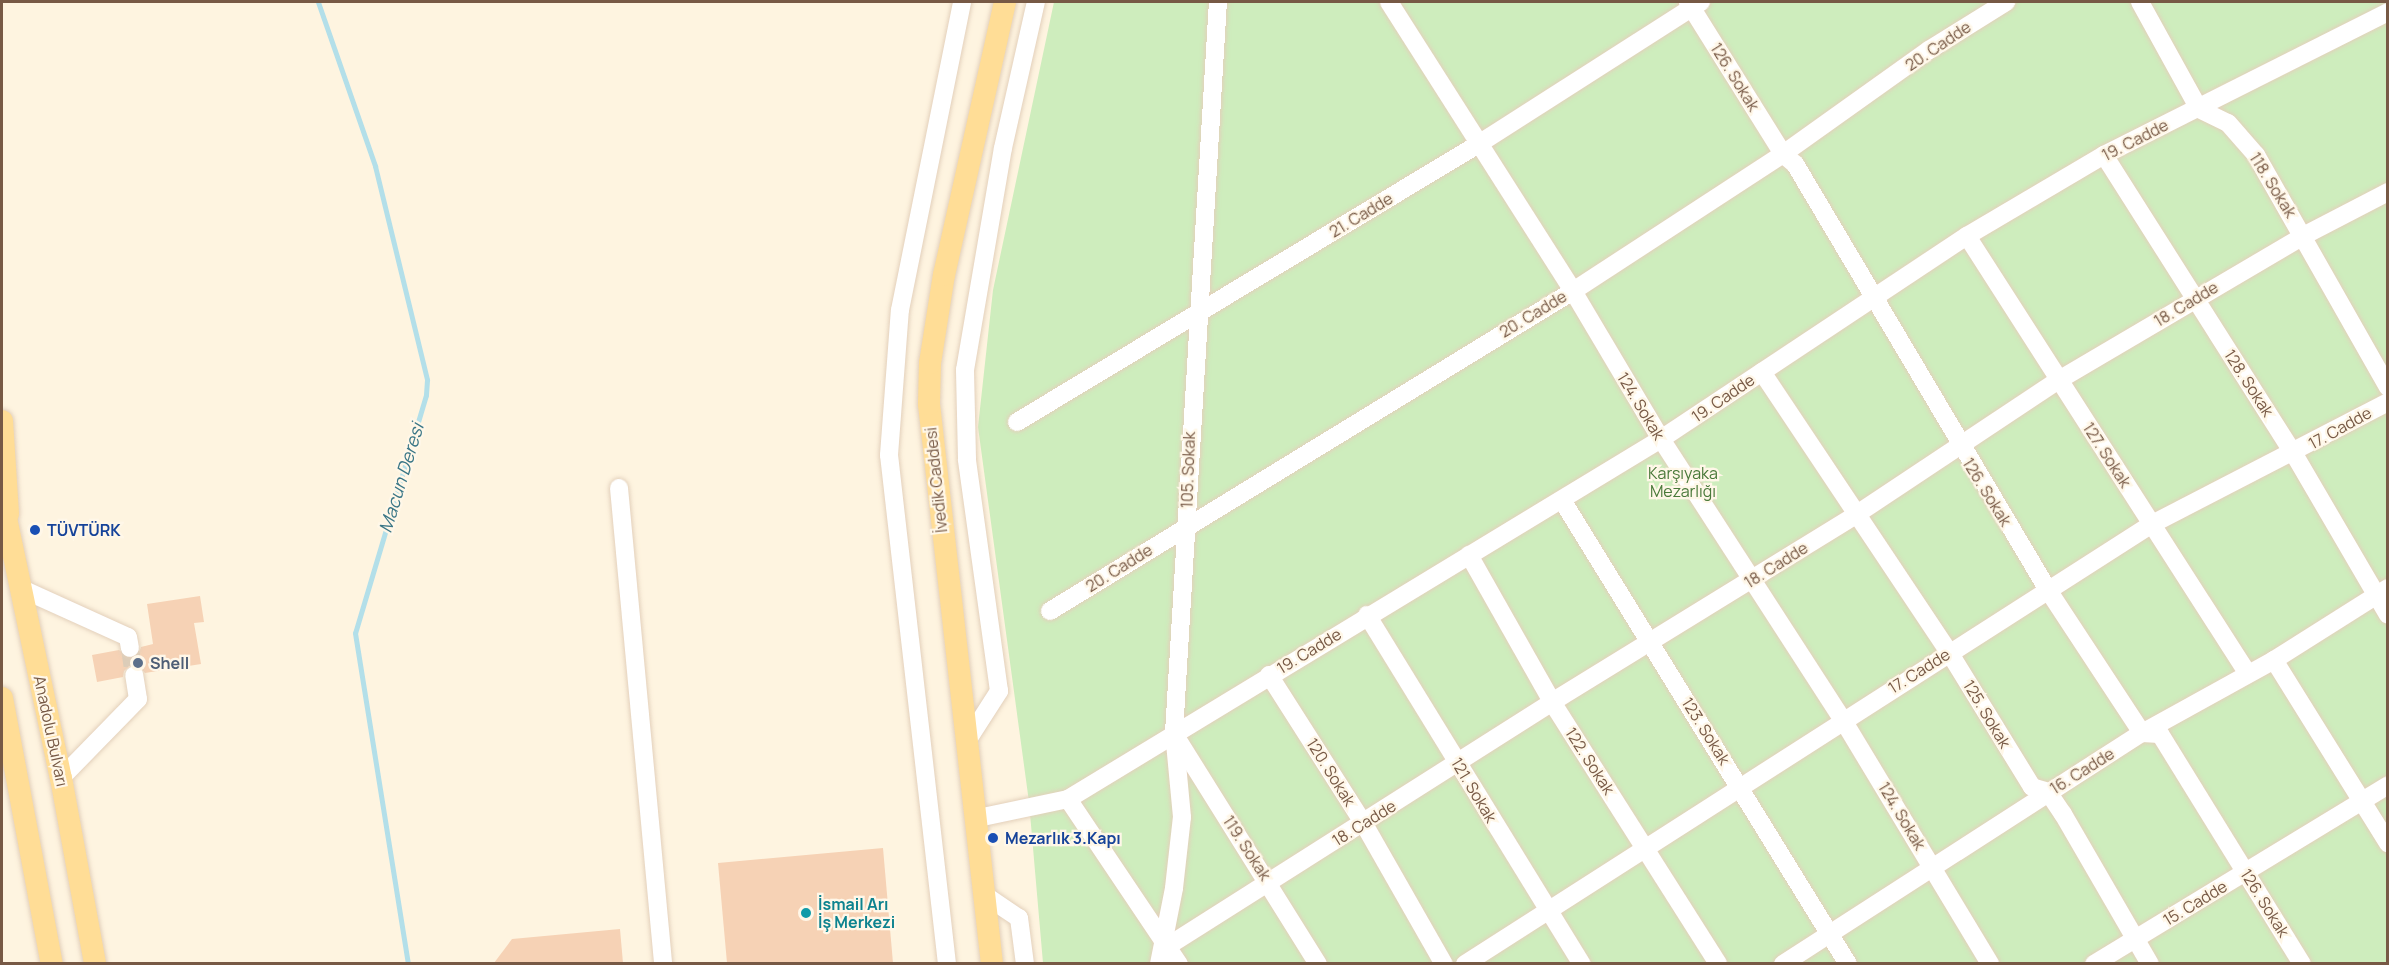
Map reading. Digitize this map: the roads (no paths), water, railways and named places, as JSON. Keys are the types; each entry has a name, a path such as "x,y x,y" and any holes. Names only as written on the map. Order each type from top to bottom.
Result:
{"main road":[{"name":"İvedik Caddesi","path":"992,963 969,738 932,452 930,363 944,275 1005,2"},
{"path":"2,421 9,533"},
{"name":"Anadolu Bulvarı","path":"2,499 61,778 95,963"},
{"path":"2,698 52,963"}],"street":[{"path":"947,963 890,455 900,310 962,2"},
{"path":"969,738 999,691 967,459 965,370 1003,148 1036,2"},
{"name":"105. Sokak","path":"1159,963 1166,941 1182,817 1174,733 1197,317 1218,2"},
{"name":"124. Sokak","path":"1389,2 1477,145 1573,291 1661,439 1843,720 1990,963"},
{"name":"20. Cadde","path":"1050,611 1573,291 1783,154 1929,50 2006,2"},
{"path":"2140,2 2199,109"},
{"name":"21. Cadde","path":"1017,422 1197,317 1477,145 1693,3"},
{"name":"126. Sokak","path":"1693,3 1783,154 1795,165 1875,296 1959,446 2048,590 2142,733 2160,734 2302,963"},
{"name":"19. Cadde","path":"978,818 1068,799 1367,615 1661,439 1967,236 2104,155 2388,12"},
{"name":"118. Sokak","path":"2199,109 2228,123 2256,155 2388,387"},
{"name":"128. Sokak","path":"2104,155 2381,591 2388,615"},
{"name":"18. Cadde","path":"1166,941 1364,824 1458,765 1552,702 1857,514 2059,380 2303,236 2388,192"},
{"name":"127. Sokak","path":"1967,236 2248,674"},
{"name":"125. Sokak","path":"1762,372 1949,652 2032,787 2048,792 2150,963"},
{"name":"17. Cadde","path":"1465,963 2152,524 2294,454 2388,402"},
{"path":"619,488 663,963"},
{"name":"123. Sokak","path":"1562,500 1848,963"},
{"name":"122. Sokak","path":"1469,555 1552,702 1647,848 1718,963"},
{"path":"22,589 129,637 130,648"},
{"name":"16. Cadde","path":"1783,963 2142,733 2274,660 2381,591"},
{"name":"121. Sokak","path":"1367,615 1414,686 1458,765 1582,963"},
{"path":"2274,660 2320,729 2361,802 2388,843"},
{"path":"61,778 138,699 134,675"},
{"name":"120. Sokak","path":"1269,675 1364,824 1444,963"},
{"name":"119. Sokak","path":"1174,733 1269,881 1318,963"},
{"name":"15. Cadde","path":"2094,963 2388,785"},
{"path":"1068,799 1179,963"},
{"path":"986,896 1019,918 1025,963"}],"waterway":[{"name":"Macun Deresi","path":"318,2 375,166 427,380 426,395 355,633 408,964"}],"tunnel":[{"path":"130,648 134,675"}],"place":[{"name":"TÜVTÜRK","path":"35,530"},
{"name":"Shell","path":"138,663"},
{"name":"Mezarlık 3.Kapı","path":"993,838"},
{"name":"İsmail Arı İş Merkezi","path":"806,913"}],"park label":[{"name":"Karşıyaka Mezarlığı","path":"1683,482"}]}
